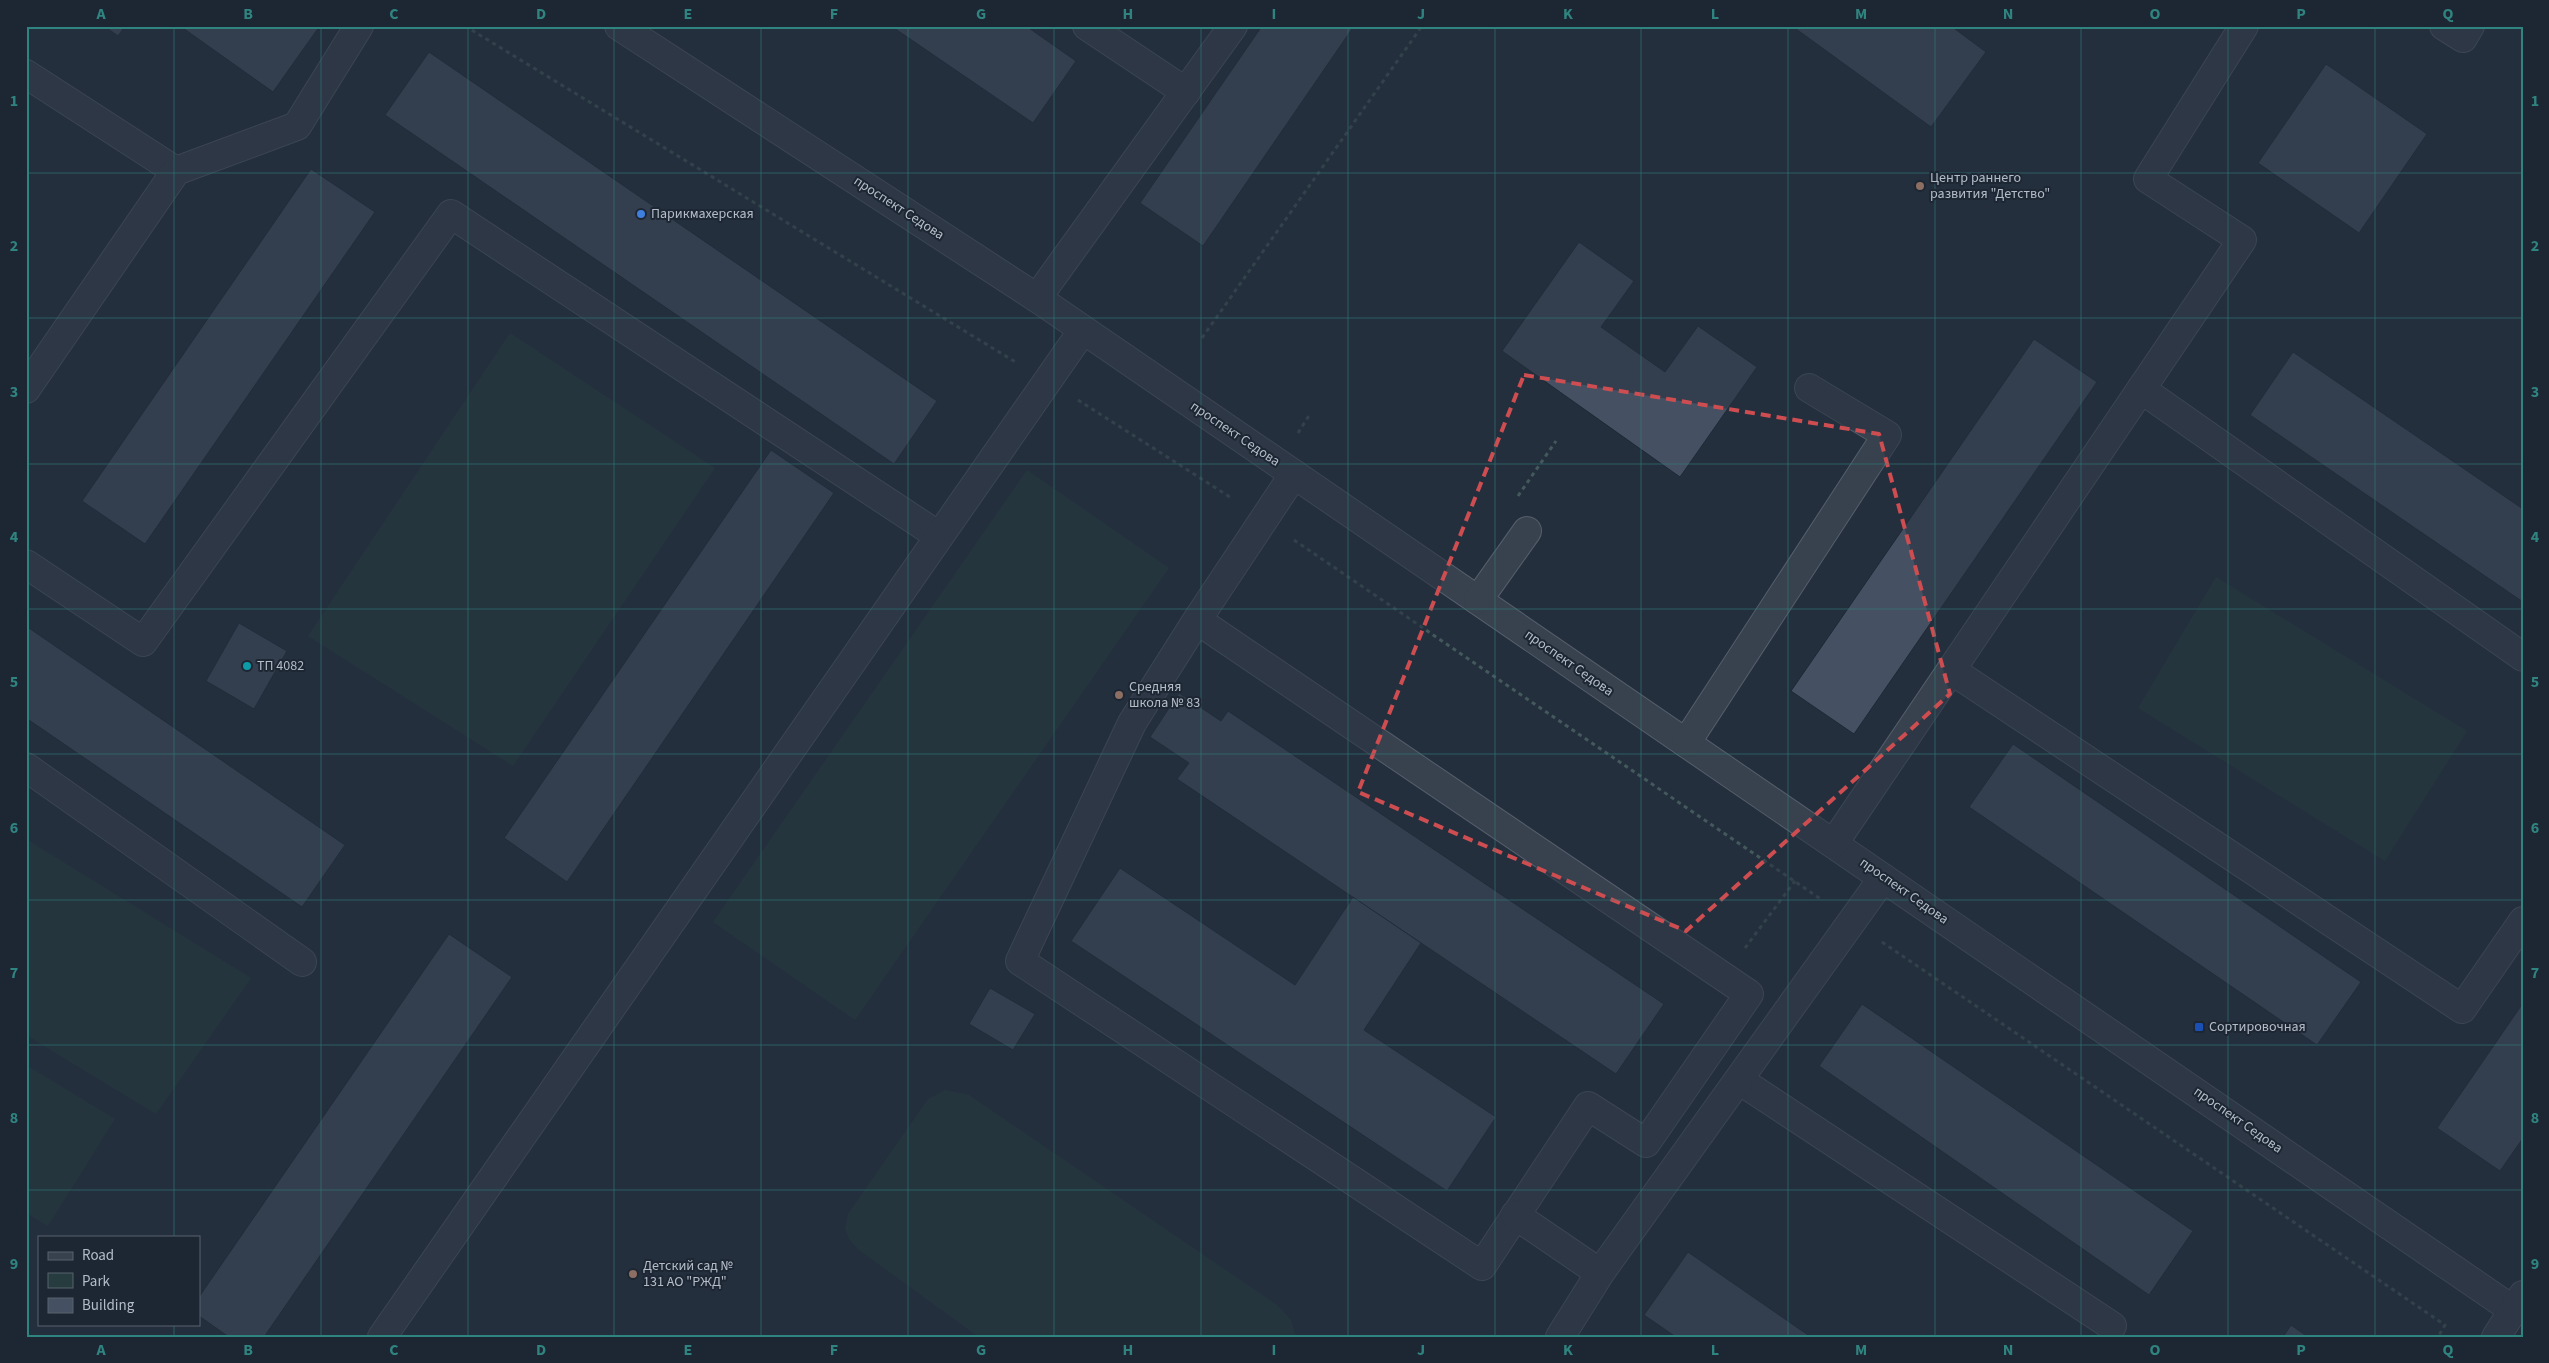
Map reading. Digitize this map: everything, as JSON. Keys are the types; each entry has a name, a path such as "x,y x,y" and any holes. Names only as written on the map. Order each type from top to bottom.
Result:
{"street":[{"path":"26,389 176,172 297,126 359,26"},
{"name":"проспект Седова","path":"619,26 1037,298 1883,878 2518,1302"},
{"path":"1087,26 1186,92"},
{"path":"1037,298 1233,26"},
{"path":"1834,843 2242,240 2148,178 2244,26"},
{"path":"2444,26 2463,38 2470,26"},
{"path":"26,74 176,172"},
{"path":"26,564 143,642 451,214 939,536"},
{"path":"382,1337 1083,330"},
{"path":"1686,743 1887,435 1809,388"},
{"path":"2141,389 2523,657"},
{"path":"1197,620 1749,994 1646,1143 1588,1106 1482,1266 1020,961 1132,723 1197,620 1294,474"},
{"path":"1478,600 1527,531"},
{"path":"1951,670 2462,1009 2523,921"},
{"path":"26,767 302,962"},
{"path":"1560,1337 1600,1273 1883,878"},
{"path":"1739,1080 2112,1326"},
{"path":"1515,1215 1600,1273"},
{"path":"2496,1337 2518,1302"}],"path":[{"path":"465,26 1047,381 1264,520 2445,1325 2438,1337"},
{"path":"1202,338 1422,26"},
{"path":"1514,502 1556,441"}],"highlighted area":[{"path":"1524,375 1879,434 1950,694 1686,931 1358,792"}],"green space":[{"path":"510,333 715,468 513,766 308,636"},
{"path":"1027,470 1169,568 855,1020 713,922"},
{"path":"2216,577 2467,731 2385,861 2138,708"},
{"path":"26,839 251,978 156,1114 26,1035"},
{"path":"26,1065 115,1119 48,1226 26,1213"},
{"path":"945,1090 969,1095 1277,1305 1291,1320 1296,1337 979,1337 859,1250 849,1239 845,1228 848,1214 928,1099"}],"building":[{"path":"104,26 125,26 118,36"},
{"path":"180,26 318,26 319,27 273,92"},
{"path":"891,26 1026,26 1076,61 1033,123"},
{"path":"1262,26 1354,26 1203,246 1140,203"},
{"path":"1792,26 1951,26 1986,52 1931,127"},
{"path":"429,52 937,401 894,464 385,115"},
{"path":"2326,64 2427,134 2359,233 2258,163"},
{"path":"311,169 375,212 145,544 82,501"},
{"path":"1579,242 1634,281 1601,327 1665,372 1698,326 1757,367 1680,477 1502,351"},
{"path":"2034,339 2097,382 1854,734 1791,691"},
{"path":"2293,352 2523,509 2523,602 2250,415"},
{"path":"771,450 834,493 567,882 504,838"},
{"name":"ТП 4082","path":"239,623 287,651 254,709 206,681"},
{"path":"26,626 345,845 302,907 26,718"},
{"path":"1179,693 1221,721 1228,711 1664,1004 1616,1074 1177,779 1189,763 1150,737"},
{"path":"2013,744 2361,982 2317,1045 1969,807"},
{"path":"1120,868 1295,985 1353,897 1421,943 1364,1030 1496,1117 1447,1191 1071,941"},
{"path":"449,934 512,977 264,1337 229,1337 200,1317 200,1296"},
{"path":"990,988 1035,1014 1013,1050 969,1024"},
{"path":"2523,1003 2523,1138 2500,1171 2437,1128"},
{"path":"1862,1004 2193,1231 2149,1295 1819,1066"},
{"path":"1688,1252 1811,1337 1676,1337 1644,1315"},
{"path":"2291,1325 2308,1337 2283,1337"}],"place":[{"name":"Центр раннего развития \"Детство\"","path":"1920,186"},
{"name":"Парикмахерская","path":"641,214"},
{"name":"ТП 4082","path":"247,666"},
{"name":"Средняя школа № 83","path":"1119,695"},
{"name":"Сортировочная","path":"2199,1027"},
{"name":"Детский сад № 131 АО \"РЖД\"","path":"633,1274"}]}
